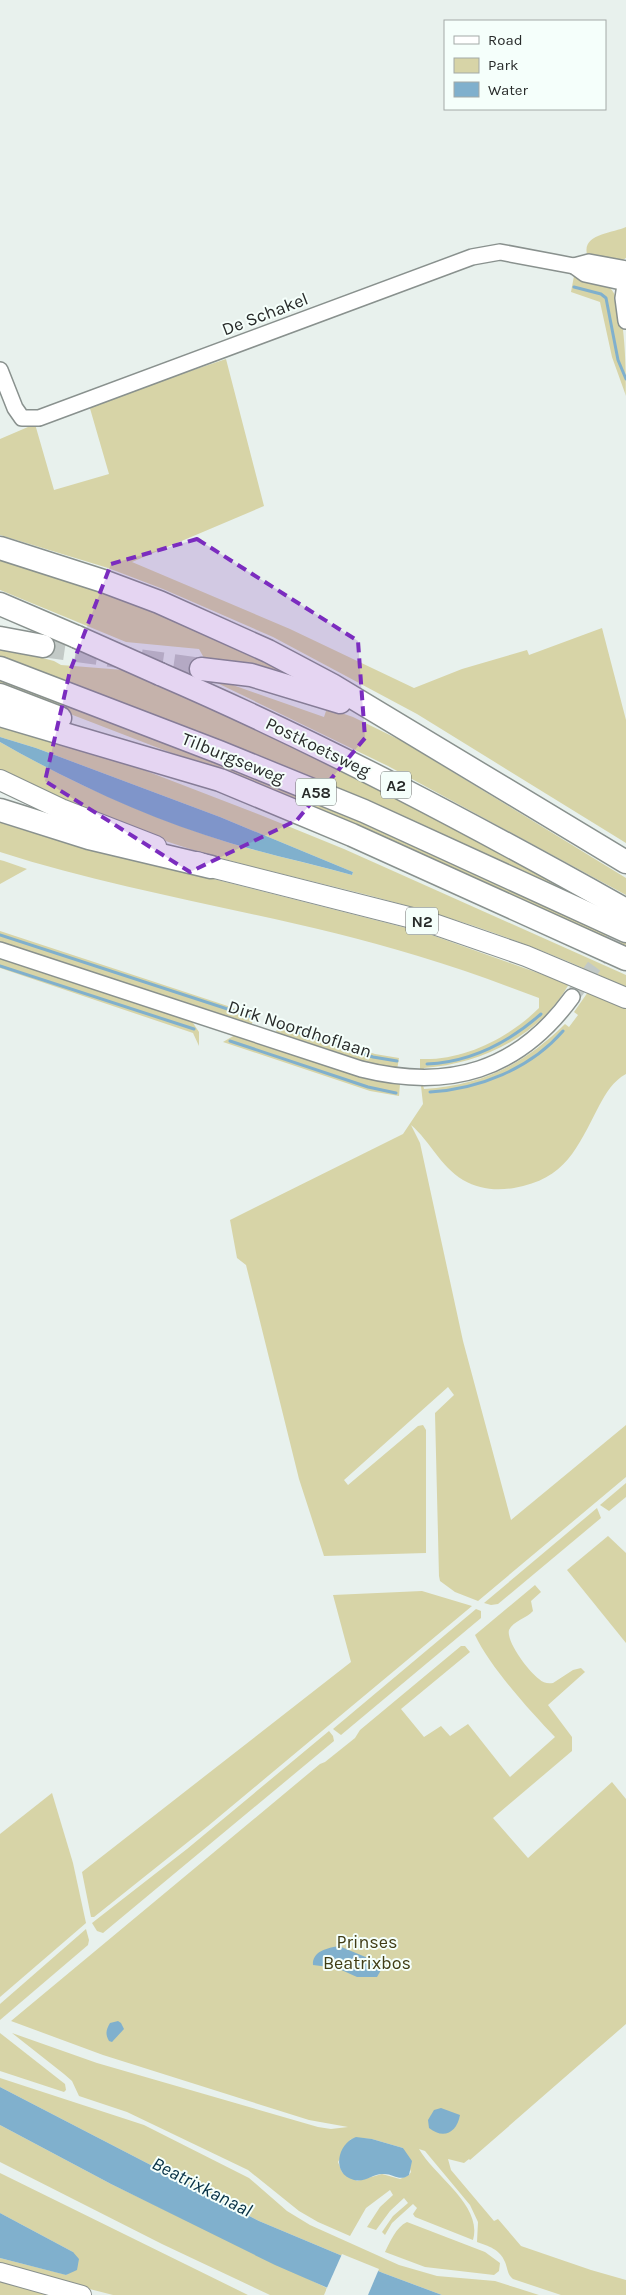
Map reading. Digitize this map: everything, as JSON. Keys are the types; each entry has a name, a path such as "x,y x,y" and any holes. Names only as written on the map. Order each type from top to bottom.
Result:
{"highway":[{"path":"0,548 103,581 159,602 268,651 332,685 386,719 420,736 626,862"},
{"name":"Postkoetsweg","path":"0,604 241,709 386,780 626,910"},
{"path":"0,638 43,646"},
{"name":"Tilburgseweg","path":"0,668 219,752 364,811 626,931"},
{"path":"201,669 251,675 312,692 386,719"},
{"path":"0,695 130,743 220,780"},
{"name":"Tilburgseweg","path":"0,715 220,780 352,835 626,959"},
{"name":"N2","path":"0,780 61,809 211,868 428,922 526,956 626,998"},
{"path":"0,810 90,838 211,868"}],"main road":[{"path":"0,2272 82,2295"}],"street":[{"name":"De Schakel","path":"0,370 15,408 22,418 39,418 472,257 500,252 574,266 585,274 626,278"},
{"path":"626,278 623,298 626,320"},
{"name":"Dirk Noordhoflaan","path":"0,950 361,1069 409,1078 452,1076 493,1065 532,1041 552,1022 572,997"}],"highlighted area":[{"path":"197,539 358,641 365,738 297,820 190,872 45,781 70,671 111,564"}],"green space":[{"path":"626,227 626,258 621,261 587,254 589,242 594,238"},
{"path":"574,276 602,283 610,288 615,296 622,322 624,339 626,396 612,357 600,302 571,292"},
{"path":"226,359 264,506 132,562 290,629 414,688 462,669 527,650 529,655 602,628 626,720 626,843 417,714 273,637 163,589 108,568 0,535 0,439 35,424 54,490 109,474 89,405"},
{"path":"0,556 102,588 299,677 204,658 199,649 126,642 0,590"},
{"path":"0,647 54,661 61,665 136,671 378,785 604,909 0,659"},
{"path":"0,678 360,819 626,940 626,949 213,769 0,687"},
{"path":"211,680 230,684 324,717 327,708 353,717 402,741 626,878 626,895 388,766"},
{"path":"0,724 123,762 344,849 626,975 626,987 530,946 457,920 381,898 224,859 109,821 54,797 0,770 0,742 55,772 170,822 260,852 352,875 353,872 220,817 36,748 0,737"},
{"path":"0,815 174,869 426,933 569,984 542,1019 507,1044 467,1060 424,1068 423,1071 420,1071 420,1059 436,1059 469,1052 500,1038 539,1008 539,998 449,966 366,941 104,881 0,852"},
{"path":"0,860 4,861 27,869 0,884"},
{"path":"0,931 255,1015 251,1026 0,944"},
{"path":"0,956 191,1020 199,1032 199,1046 193,1033 0,968"},
{"path":"588,992 626,1008 626,1074 617,1080 607,1092 576,1148 558,1169 532,1184 500,1189 481,1187 463,1180 448,1168 411,1125 420,1143 463,1341 511,1520 626,1425 626,1477 478,1601 455,1592 440,1581 439,1576 435,1413 454,1395 448,1387 344,1480 348,1485 418,1426 423,1425 426,1430 426,1553 324,1556 299,1479 246,1265 237,1258 230,1220 403,1134 423,1104 421,1086 423,1085 424,1089 465,1083 517,1062 534,1051 565,1024 569,1027 578,1015 574,1012"},
{"path":"279,1023 375,1054 399,1058 397,1070 372,1066 275,1035"},
{"path":"235,1035 375,1079 400,1084 399,1096 370,1091 223,1042"},
{"path":"626,1483 626,1497 609,1511 600,1505"},
{"path":"597,1508 601,1518 498,1604 484,1603"},
{"path":"608,1536 626,1553 626,1643 567,1570"},
{"name":"Prinses Beatrixbos","path":"535,1585 541,1592 531,1601 533,1611 514,1624 509,1630 511,1642 519,1656 535,1675 546,1683 553,1683 573,1670 581,1668 585,1672 548,1705 572,1737 572,1751 493,1818 528,1858 612,1782 626,1799 626,2024 470,2160 464,2163 448,2159 451,2170 494,2221 498,2219 521,2246 626,2280 626,2295 561,2295 513,2279 500,2254 477,2242 478,2222 470,2205 425,2151 419,2149 464,2203 471,2215 474,2227 473,2240 415,2217 413,2214 417,2208 413,2204 392,2223 385,2235 382,2232 393,2216 408,2203 404,2198 390,2211 376,2230 367,2227 380,2207 393,2195 390,2190 366,2208 350,2236 318,2222 299,2211 248,2170 127,2112 79,2096 72,2081 12,2033 97,2063 318,2127 331,2129 348,2127 309,2120 103,2055 11,2021 320,1764 355,1738 360,1730 461,1646 465,1646 470,1652 401,1709 424,1737 441,1726 450,1736 468,1724 510,1777 555,1737 500,1674 475,1635","holes":["354,2138 372,2139 403,2148 411,2172 409,2175 400,2179 382,2174 357,2181 342,2172 338,2162 350,2140"]},
{"path":"422,1591 472,1606 208,1826 94,1917 91,1917 82,1872 351,1662 333,1595"},
{"path":"476,1609 481,1611 481,1618 341,1735 333,1729"},
{"path":"329,1731 334,1741 103,1933 97,1931 92,1923 187,1849"},
{"path":"52,1793 73,1863 86,1923 0,1997 0,1834"},
{"path":"86,1929 89,1940 88,1945 0,2020 0,2004"},
{"path":"0,2033 65,2084 66,2090 64,2092 0,2071"},
{"path":"0,2078 144,2125 249,2178 287,2211 310,2225 399,2265 437,2276 495,2281 539,2295 442,2295 383,2273 259,2221 0,2087"},
{"path":"0,2125 111,2184 327,2288 324,2295 270,2295 162,2244 0,2162"},
{"path":"0,2173 248,2295 113,2295 0,2266 0,2258 67,2275 73,2252 0,2213"},
{"path":"407,2222 485,2252 500,2263 499,2271 494,2275 425,2267 385,2252 391,2239 403,2224"},
{"path":"0,2279 60,2295 0,2295"}],"water":[{"path":"0,737 36,748 220,817 353,872 352,875 245,847 170,823 112,799 55,772 0,742"},
{"path":"339,1946 380,1963 381,1970 377,1977 357,1977 337,1968 313,1965 313,1960 318,1953"},
{"path":"118,2021 124,2029 112,2042 109,2041 107,2034 110,2023"},
{"path":"0,2087 259,2221 383,2273 442,2295 344,2295 275,2265 111,2184 0,2125"},
{"path":"441,2108 460,2115 453,2130 445,2134 435,2132 429,2128 428,2120 434,2110"},
{"path":"356,2137 372,2139 403,2148 412,2161 409,2175 400,2178 388,2174 380,2174 358,2181 347,2177 342,2172 339,2159 344,2146"},
{"path":"0,2213 73,2252 79,2259 77,2270 66,2275 0,2258"}],"pier":[{"path":"342,2254 379,2269 368,2295 338,2295 326,2290"}],"waterway":[{"path":"574,287 601,294 606,298 618,360 626,379"},
{"path":"0,935 255,1018"},
{"path":"0,966 194,1029"},
{"path":"427,1064 459,1059 488,1049 515,1034 541,1014"},
{"path":"279,1026 373,1057 397,1061"},
{"path":"430,1092 467,1087 502,1075 535,1056 563,1031"},
{"path":"230,1041 368,1087 396,1093"}],"tunnel":[{"path":"43,646 201,669"},
{"path":"572,997 625,923"}],"water label":[{"name":"Beatrixkanaal","path":"202,2187"}]}
